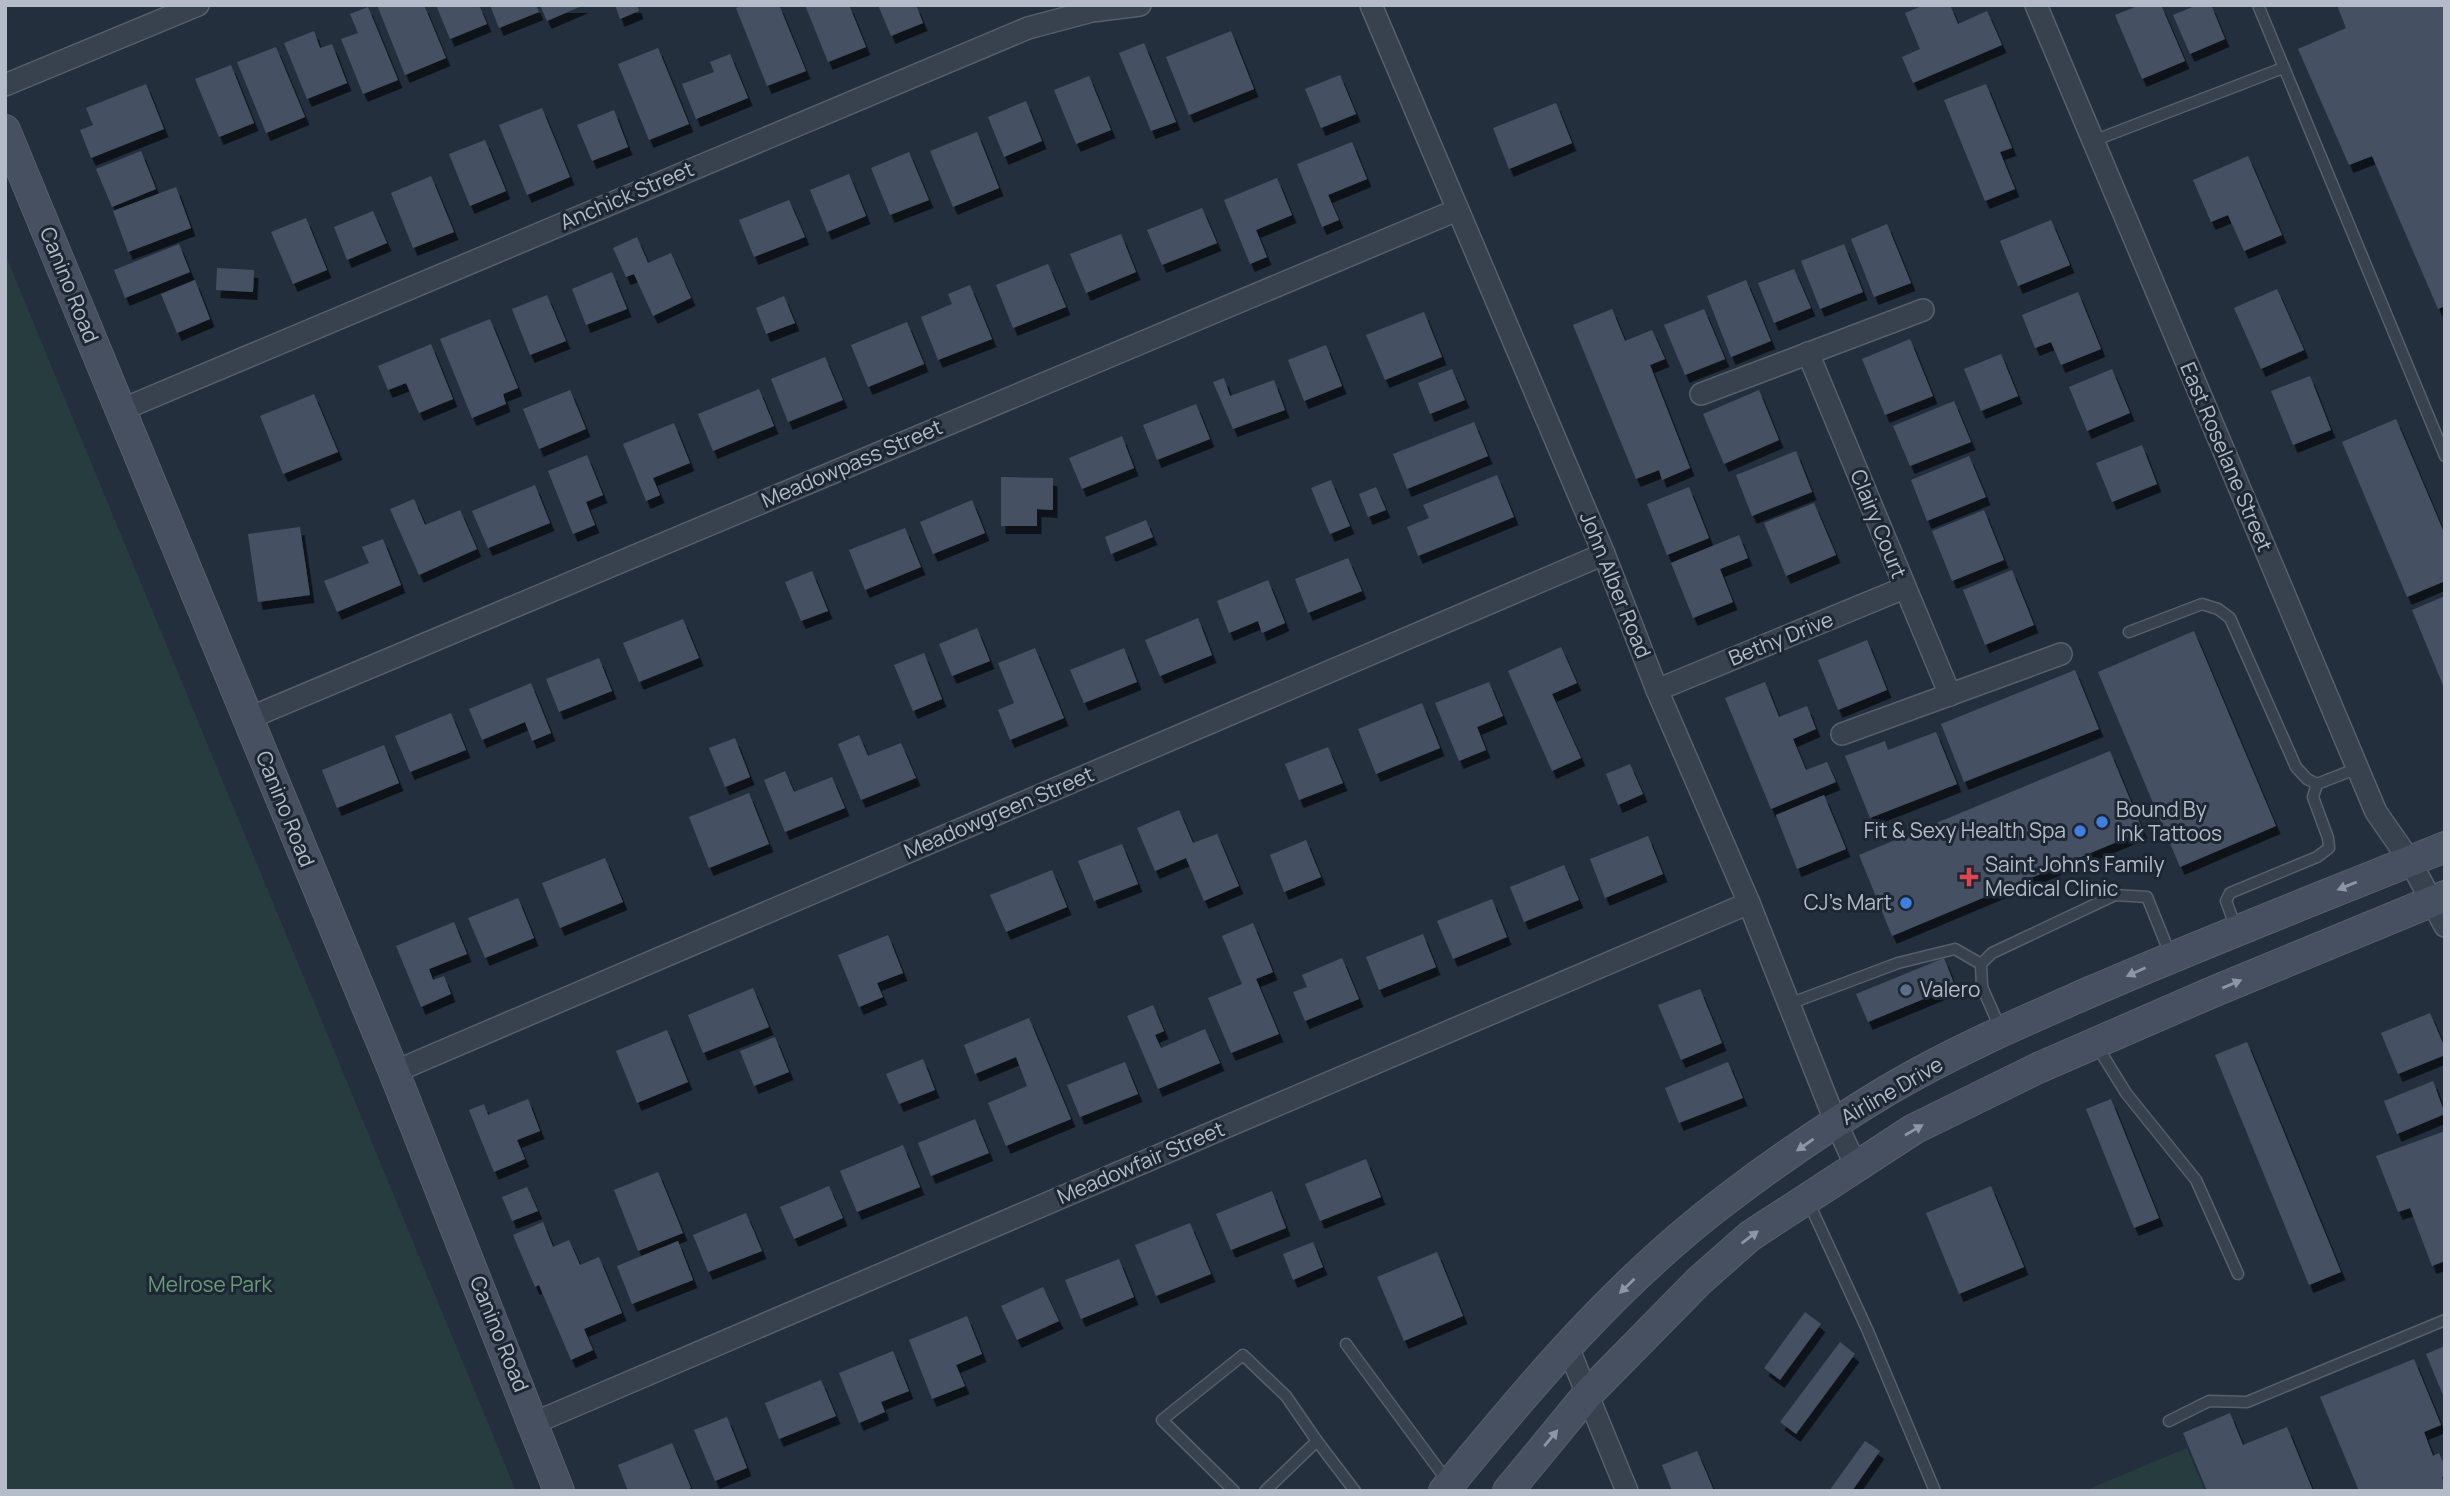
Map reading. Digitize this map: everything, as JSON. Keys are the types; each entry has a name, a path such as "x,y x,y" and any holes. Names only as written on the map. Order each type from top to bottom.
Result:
{"main road":[{"name":"Canino Road","path":"5,130 394,1072 559,1491"},
{"name":"Airline Drive","path":"1447,1487 1567,1345 1673,1243 1727,1199 1836,1123 1889,1089 2002,1032 2171,957 2445,846"},
{"name":"Airline Drive","path":"1508,1491 1587,1395 1709,1272 1750,1236 1914,1129 2038,1068 2095,1044 2441,908"}],"street":[{"path":"5,85 198,5"},
{"name":"Anchick Street","path":"121,410 1028,27 1092,11 1140,5"},
{"name":"John Alber Road","path":"1371,5 1604,554 1657,690 1749,903 1856,1167"},
{"name":"East Roselane Street","path":"2036,5 2376,812 2441,908"},
{"name":"Meadowpass Street","path":"247,719 1457,210"},
{"path":"1701,394 1923,310"},
{"name":"Clairy Court","path":"1808,353 1950,695"},
{"name":"Meadowgreen Street","path":"394,1072 1604,554"},
{"name":"Bethy Drive","path":"1657,690 1904,588"},
{"path":"1842,734 2061,654"},
{"name":"Meadowfair Street","path":"534,1423 1749,903"},
{"path":"1567,1345 1627,1491"}],"lane":[{"path":"2258,5 2445,456"},
{"path":"2093,141 2283,68"},
{"path":"2129,632 2202,604 2218,609 2230,618 2296,767 2307,779 2317,784 2358,768"},
{"path":"2236,930 2227,901 2230,893 2317,857 2329,848 2313,797 2317,784"},
{"path":"2002,1032 1982,987 1981,964 1992,953 2115,895 2147,897 2171,957"},
{"path":"1789,1004 1898,963 1955,949 1981,964"},
{"path":"2095,1044 2126,1093 2196,1180 2238,1274"},
{"path":"1807,1199 1867,1329 1935,1491"},
{"path":"2169,1421 2209,1401 2247,1402 2445,1320"},
{"path":"1346,1344 1447,1487"},
{"path":"1234,1491 1162,1420 1243,1355 1286,1396 1355,1491"},
{"path":"1265,1491 1317,1441"}],"green space":[{"name":"Melrose Park","path":"5,254 516,1491 5,1491"},
{"path":"2187,1448 2205,1491 2084,1491"}],"building":[{"path":"377,5 424,5 446,58 405,75"},
{"path":"436,5 479,5 487,24 450,39"},
{"path":"490,5 536,5 539,12 499,28"},
{"path":"540,5 584,5 547,21"},
{"path":"615,5 637,5 639,11 620,19"},
{"path":"744,5 779,5 806,71 767,86 736,8"},
{"path":"805,5 849,5 866,47 828,62"},
{"path":"878,5 916,5 923,23 891,36"},
{"path":"1924,5 1950,5 1958,24 1987,11 2002,45 1913,83 1902,57 1920,49 1905,13"},
{"path":"2140,5 2161,5 2185,61 2142,79 2115,15"},
{"path":"2197,5 2211,5 2225,39 2190,54 2173,15"},
{"path":"2337,5 2445,5 2445,306 2438,309 2372,156 2349,165 2298,49 2346,28"},
{"path":"368,7 398,80 363,94 341,39 358,33 350,14"},
{"path":"314,31 320,48 332,44 347,83 307,99 284,43"},
{"path":"1231,31 1254,89 1189,115 1166,57"},
{"path":"1144,43 1176,122 1151,131 1119,53"},
{"path":"276,47 305,117 266,133 237,62"},
{"path":"658,48 689,124 649,140 618,64"},
{"path":"730,54 748,98 696,119 682,84 714,72 710,62"},
{"path":"231,65 254,123 219,137 195,79"},
{"path":"1340,75 1356,114 1321,128 1305,89"},
{"path":"1089,76 1111,130 1076,144 1054,90"},
{"path":"146,84 164,129 91,158 80,130 93,125 86,108"},
{"path":"1986,84 2012,148 2000,152 2015,189 1985,201 1944,100"},
{"path":"1026,101 1042,141 1004,157 988,117"},
{"path":"1556,103 1572,143 1509,169 1493,128"},
{"path":"542,108 570,177 527,195 499,125"},
{"path":"614,110 628,147 592,161 577,125"},
{"path":"977,132 999,188 953,207 930,151"},
{"path":"485,140 506,191 470,206 449,154"},
{"path":"1352,142 1367,179 1328,195 1339,220 1322,227 1297,164"},
{"path":"141,151 156,189 112,207 96,169"},
{"path":"909,152 929,200 890,215 871,168"},
{"path":"2248,156 2282,235 2244,251 2228,215 2211,222 2193,180"},
{"path":"849,174 866,216 827,232 810,190"},
{"path":"431,176 454,232 413,248 391,193"},
{"path":"1277,178 1292,215 1256,230 1267,257 1250,264 1224,200"},
{"path":"176,187 191,228 128,252 113,211"},
{"path":"789,200 805,237 754,257 739,220"},
{"path":"1202,208 1217,243 1162,265 1147,230"},
{"path":"373,211 387,243 347,260 334,227"},
{"path":"306,218 327,270 293,284 271,232"},
{"path":"2051,220 2070,265 2018,286 2000,241"},
{"path":"1887,224 1911,283 1874,297 1851,239"},
{"path":"1121,234 1136,272 1086,293 1070,254"},
{"path":"637,237 648,263 671,253 691,298 653,316 634,274 626,277 613,248"},
{"path":"179,244 190,272 125,298 114,270"},
{"path":"1844,244 1863,292 1820,309 1801,261"},
{"path":"1048,264 1066,307 1013,328 996,285"},
{"path":"217,268 254,270 253,292 216,290"},
{"path":"1794,269 1811,308 1774,323 1758,283"},
{"path":"612,272 627,309 586,325 572,289"},
{"path":"195,280 210,319 177,333 161,294"},
{"path":"1746,280 1771,341 1731,357 1707,296"},
{"path":"970,285 992,339 938,360 921,317 952,304 948,294"},
{"path":"2277,289 2304,350 2261,369 2234,308"},
{"path":"2078,292 2101,349 2061,365 2051,342 2035,348 2022,315"},
{"path":"547,295 566,341 530,355 512,309"},
{"path":"784,296 795,323 766,334 756,308"},
{"path":"1612,309 1625,341 1652,330 1665,359 1650,365 1690,468 1662,480 1659,470 1636,479 1573,325"},
{"path":"1704,309 1725,359 1685,375 1664,325"},
{"path":"1424,312 1442,357 1385,380 1366,335"},
{"path":"490,319 518,388 503,394 506,404 472,418 440,339"},
{"path":"907,322 924,364 868,387 851,345"},
{"path":"1910,339 1933,396 1885,415 1862,359"},
{"path":"431,344 453,399 419,413 406,383 388,390 378,366"},
{"path":"1326,345 1342,386 1304,401 1288,360"},
{"path":"2001,354 2018,396 1981,411 1964,369"},
{"path":"825,357 843,400 788,422 771,379"},
{"path":"1452,369 1465,400 1430,414 1418,383"},
{"path":"2112,369 2130,413 2087,431 2069,387"},
{"path":"2310,376 2331,430 2293,445 2271,391"},
{"path":"1224,378 1230,396 1274,380 1285,410 1233,429 1213,382"},
{"path":"759,389 774,426 713,451 698,414"},
{"path":"570,390 586,429 539,449 523,409"},
{"path":"1759,390 1779,440 1724,464 1703,414"},
{"path":"314,394 338,452 283,474 260,416"},
{"path":"1954,401 1971,442 1910,466 1893,426"},
{"path":"1196,404 1210,439 1157,460 1143,425"},
{"path":"2396,419 2445,535 2445,581 2407,597 2342,442"},
{"path":"1474,422 1488,456 1407,489 1393,454"},
{"path":"674,423 690,463 653,478 660,495 646,501 623,444"},
{"path":"1122,436 1134,468 1082,489 1069,458"},
{"path":"2142,445 2157,484 2112,502 2096,463"},
{"path":"1796,451 1812,492 1752,516 1736,475"},
{"path":"587,455 603,495 586,502 595,525 573,534 548,471"},
{"path":"1969,456 1986,497 1927,521 1911,480"},
{"path":"1497,475 1514,517 1418,556 1407,527 1429,518 1423,505"},
{"path":"1001,477 1053,478 1053,510 1037,509 1037,526 1001,526"},
{"path":"1331,480 1350,526 1330,534 1311,488"},
{"path":"535,485 550,523 488,548 472,511"},
{"path":"1376,487 1386,510 1368,517 1359,494"},
{"path":"1689,487 1709,538 1667,555 1647,504"},
{"path":"414,499 425,525 460,510 477,549 419,575 390,509"},
{"path":"972,500 985,533 933,554 920,522"},
{"path":"1814,503 1836,555 1786,576 1764,523"},
{"path":"1984,510 2004,560 1952,581 1932,531"},
{"path":"1146,520 1153,537 1111,554 1105,537"},
{"path":"300,527 310,595 258,602 248,534"},
{"path":"905,528 921,567 865,590 849,550"},
{"path":"1739,535 1748,558 1720,569 1733,602 1693,618 1671,563"},
{"path":"383,539 401,585 337,612 324,581 369,563 362,547"},
{"path":"1348,558 1362,591 1308,613 1295,579"},
{"path":"2012,570 2034,625 1985,645 1963,590"},
{"path":"812,571 828,611 801,621 785,582"},
{"path":"1268,580 1285,623 1262,633 1258,621 1229,633 1217,601"},
{"path":"2445,596 2445,690 2412,610"},
{"path":"1198,618 1212,655 1160,676 1145,640"},
{"path":"683,619 699,658 639,682 623,643"},
{"path":"977,628 990,661 952,676 939,644"},
{"path":"2194,631 2276,826 2180,867 2098,672"},
{"path":"1867,640 1887,690 1838,710 1818,660"},
{"path":"1561,647 1577,683 1552,694 1581,758 1552,771 1508,671"},
{"path":"1035,648 1064,718 1010,740 998,710 1014,703 998,663"},
{"path":"1124,648 1137,682 1084,703 1070,670"},
{"path":"924,653 942,699 913,711 894,665"},
{"path":"599,658 612,691 559,712 546,679"},
{"path":"2075,670 2099,729 1964,782 1941,724"},
{"path":"1489,682 1503,716 1477,727 1486,750 1459,761 1435,703"},
{"path":"1765,682 1779,717 1807,706 1816,729 1793,739 1806,770 1827,762 1836,782 1771,809 1725,698"},
{"path":"531,683 551,733 532,741 525,722 482,740 469,709"},
{"path":"1422,703 1440,748 1376,774 1358,729"},
{"path":"451,713 466,750 410,772 395,736"},
{"path":"1936,732 1957,784 1870,818 1845,756 1885,741 1888,750"},
{"path":"859,735 868,756 901,743 916,778 861,800 838,744"},
{"path":"735,738 750,777 725,787 709,748"},
{"path":"384,745 399,783 337,808 322,770"},
{"path":"1328,747 1343,783 1299,800 1285,764"},
{"path":"2110,751 2143,831 1892,936 1859,855"},
{"path":"1630,764 1643,794 1618,805 1606,774"},
{"path":"785,771 794,792 832,777 845,808 785,832 764,780"},
{"path":"749,793 769,844 709,868 689,817"},
{"path":"1824,795 1846,849 1797,869 1776,815"},
{"path":"1179,810 1193,843 1217,834 1239,886 1204,901 1186,858 1155,871 1137,828"},
{"path":"1648,836 1663,874 1605,898 1590,859"},
{"path":"1306,840 1321,877 1284,892 1270,855"},
{"path":"1122,844 1138,884 1094,901 1078,861"},
{"path":"605,858 623,902 560,928 542,883"},
{"path":"1564,865 1579,900 1524,922 1510,887"},
{"path":"1052,870 1067,907 1006,932 990,895"},
{"path":"518,898 534,938 485,958 468,918"},
{"path":"1492,899 1507,937 1453,959 1437,921"},
{"path":"454,922 467,954 429,969 433,980 444,976 451,994 421,1007 396,946"},
{"path":"1253,923 1273,972 1256,979 1279,1034 1231,1053 1208,998 1242,984 1222,936"},
{"path":"1423,934 1436,967 1379,990 1366,957"},
{"path":"888,935 903,973 877,983 883,997 859,1007 838,955"},
{"path":"1342,958 1359,999 1305,1021 1293,992 1307,987 1302,975"},
{"name":"Valero","path":"1944,958 1955,986 1868,1022 1856,994"},
{"path":"753,988 769,1027 703,1053 688,1015"},
{"path":"1700,989 1722,1043 1681,1060 1658,1005"},
{"path":"1153,1005 1164,1031 1155,1035 1161,1048 1205,1029 1220,1063 1158,1089 1127,1016"},
{"path":"2430,1013 2445,1048 2445,1055 2398,1074 2381,1033"},
{"path":"1029,1018 1071,1119 1006,1146 988,1103 1027,1086 1016,1057 975,1074 964,1045"},
{"path":"667,1030 688,1082 637,1103 616,1051"},
{"path":"775,1037 789,1072 754,1086 740,1051"},
{"path":"2247,1042 2341,1272 2309,1285 2215,1055"},
{"path":"923,1059 935,1090 899,1104 886,1074"},
{"path":"1125,1062 1138,1094 1080,1117 1067,1085"},
{"path":"1728,1062 1743,1098 1679,1123 1665,1088"},
{"path":"2433,1081 2445,1114 2397,1134 2384,1101"},
{"path":"528,1099 540,1131 517,1140 525,1159 494,1172 469,1110 484,1104 488,1115"},
{"path":"2111,1099 2159,1218 2134,1228 2086,1109"},
{"path":"975,1119 989,1153 931,1176 918,1143"},
{"path":"2445,1131 2445,1261 2432,1266 2410,1208 2398,1212 2376,1156"},
{"path":"903,1145 920,1187 857,1212 840,1171"},
{"path":"1366,1159 1381,1197 1320,1221 1305,1184"},
{"path":"658,1172 683,1233 638,1251 614,1190"},
{"path":"829,1186 843,1218 794,1239 780,1207"},
{"path":"1991,1186 2024,1267 1959,1294 1926,1213"},
{"path":"527,1187 538,1211 512,1221 502,1197"},
{"path":"1272,1191 1286,1228 1231,1250 1216,1214"},
{"path":"746,1213 762,1251 708,1272 693,1235"},
{"path":"543,1222 553,1247 569,1240 580,1265 599,1257 622,1313 584,1329 593,1350 571,1360 539,1285 535,1287 513,1235"},
{"path":"1190,1223 1211,1274 1156,1296 1135,1245"},
{"path":"678,1241 693,1280 632,1304 617,1266"},
{"path":"1313,1242 1323,1267 1293,1280 1283,1254"},
{"path":"1437,1252 1463,1316 1404,1341 1377,1277"},
{"path":"1119,1259 1134,1297 1081,1319 1065,1280"},
{"path":"1043,1287 1059,1321 1017,1340 1001,1306"},
{"path":"1805,1312 1821,1324 1780,1380 1764,1368"},
{"path":"967,1316 982,1354 956,1365 965,1386 932,1399 909,1340"},
{"path":"1840,1342 1855,1354 1796,1434 1780,1422"},
{"path":"2445,1346 2445,1400 2426,1354"},
{"path":"893,1351 909,1391 881,1402 885,1412 859,1423 839,1373"},
{"path":"2414,1359 2441,1425 2424,1432 2433,1456 2439,1453 2445,1466 2445,1476 2442,1477 2445,1491 2359,1491 2320,1397"},
{"path":"821,1380 836,1416 779,1439 765,1403"},
{"path":"2230,1413 2243,1445 2287,1427 2313,1491 2207,1491 2183,1433"},
{"path":"727,1417 747,1468 715,1481 694,1430"},
{"path":"1865,1441 1880,1451 1852,1491 1829,1491"},
{"path":"672,1443 691,1488 685,1491 628,1491 618,1465"},
{"path":"1697,1451 1714,1491 1672,1491 1662,1465"}],"place":[{"name":"Bound By Ink Tattoos","path":"2102,822"},
{"name":"Fit & Sexy Health Spa","path":"2080,831"},
{"name":"Saint John's Family Medical Clinic","path":"1969,877"},
{"name":"CJ's Mart","path":"1906,903"},
{"name":"Valero","path":"1906,990"}]}
